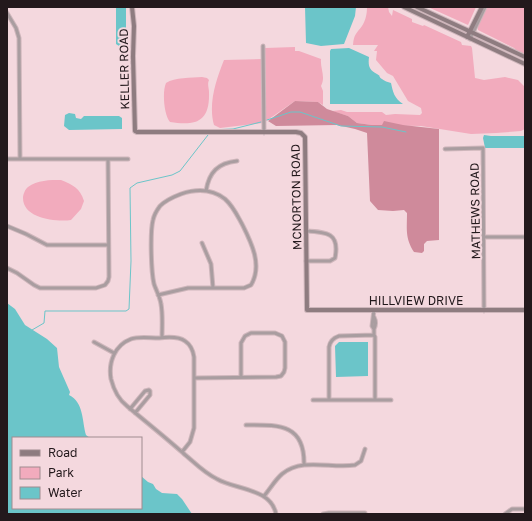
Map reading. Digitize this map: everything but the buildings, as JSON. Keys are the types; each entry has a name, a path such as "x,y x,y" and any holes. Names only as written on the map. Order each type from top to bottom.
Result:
{"street":[{"name":"KELLER ROAD","path":"132,7 134,26 132,56 135,131"},
{"path":"404,7 525,64"},
{"path":"416,7 525,57"},
{"path":"469,38 482,7"},
{"path":"471,32 485,7"},
{"path":"7,13 16,28 19,38 20,159"},
{"path":"263,46 264,133"},
{"name":"MCNORTON ROAD","path":"135,131 139,133 296,132 301,133 305,137 307,310"},
{"name":"MATHEWS ROAD","path":"445,149 483,148 484,311"},
{"path":"7,159 128,158"},
{"path":"7,268 40,288 96,288 105,285 109,277 108,159"},
{"path":"206,191 207,183 214,171 225,163 237,161"},
{"path":"158,295 188,288 244,288 251,285 255,276 255,257 252,244 233,208 224,198 206,191 196,190 170,198 164,202 155,214 152,227 152,270 154,283 161,307 162,338"},
{"path":"7,226 47,245 108,246"},
{"path":"306,231 328,233 333,238 337,250 335,258 330,261 306,261"},
{"path":"484,237 525,237"},
{"path":"202,244 211,264 213,288"},
{"name":"HILLVIEW DRIVE","path":"307,310 525,310"},
{"path":"374,310 375,400"},
{"path":"194,378 276,377 281,376 285,368 285,342 282,336 275,333 251,333 245,336 242,343 241,377"},
{"path":"329,400 329,347 334,337 374,335"},
{"path":"182,452 190,442 193,435 193,353 189,345 180,339 132,339 118,348 114,353 110,368 114,389 120,400 182,452 217,479 264,496 272,502 276,514"},
{"path":"94,342 114,353"},
{"path":"130,409 145,391 149,390 150,395 135,413"},
{"path":"313,400 391,400"},
{"path":"246,425 278,426 290,431 298,438 301,444 304,455 304,465"},
{"path":"264,496 284,473 296,466 355,465 361,461 365,449"},
{"path":"505,513 512,509 525,510"},
{"path":"323,514 365,513"}],"green space":[{"path":"367,7 388,7 392,16 393,10 412,19 412,22 423,26 424,25 461,42 462,45 471,46 475,78 484,80 505,77 518,80 525,87 525,129 521,131 471,134 421,126 372,125 357,123 348,116 332,111 382,112 386,115 420,115 422,113 421,108 408,101 393,76 387,73 376,60 377,51 374,51 378,45 353,45 355,36 364,21"},
{"path":"428,7 476,7 468,25"},
{"path":"487,7 525,7 525,55 478,30 478,26"},
{"path":"295,47 295,51 321,59 323,76 321,86 323,91 323,105 318,102 295,101 266,121 265,48"},
{"path":"262,59 263,123 220,128 214,125 212,117 212,100 224,60"},
{"path":"202,77 209,80 209,102 204,116 200,120 194,122 170,122 166,114 164,103 166,83 178,79"},
{"path":"61,180 76,188 84,201 81,209 71,220 42,218 34,215 24,205 24,192 27,188 39,182"}],"shaded area":[{"path":"295,101 318,102 327,109 348,116 357,123 382,125 384,121 403,125 439,129 439,240 427,241 424,244 424,251 422,253 414,252 408,238 407,213 404,210 378,210 370,201 367,133 337,125 276,126 268,121"}],"water":[{"path":"116,7 126,7 126,45 119,46 116,44"},
{"path":"305,7 356,7 355,16 344,44 321,46 306,43"},
{"path":"349,48 369,57 369,65 371,69 383,80 391,83 393,92 403,104 330,104 330,51 331,49"},
{"path":"69,113 75,114 76,118 81,119 84,116 119,116 122,118 122,129 69,130 64,126 65,115"},
{"path":"484,135 525,136 525,148 485,148 483,138"},
{"path":"7,303 15,309 25,325 47,339 57,348 59,367 70,392 69,395 74,398 80,407 86,435 89,437 12,437 12,509 142,509 142,477 153,484 156,489 162,493 177,494 192,514 7,514"},
{"path":"339,342 368,342 368,376 336,377 335,346"}],"waterway":[{"path":"267,120 291,112 300,112 341,126 382,127 406,132"},
{"path":"209,130 233,129 261,122"},
{"path":"32,330 44,323 45,311 126,311 129,309 131,261 130,188 137,183 172,175 180,171 208,135"}]}
